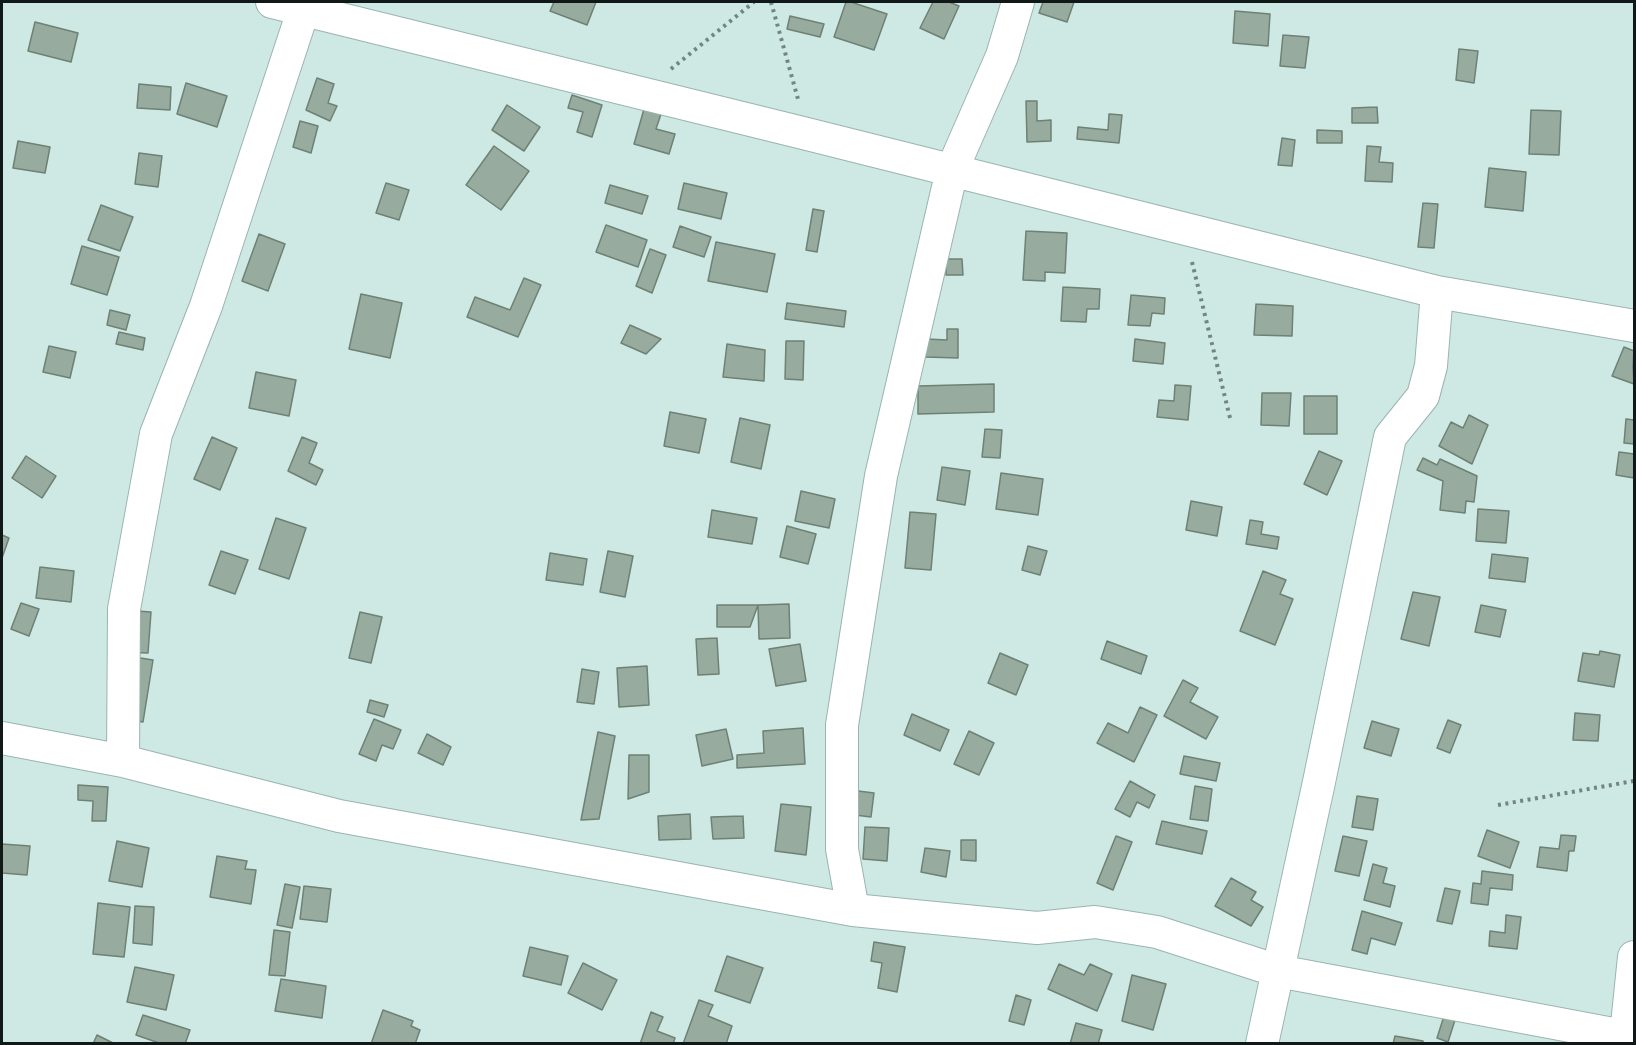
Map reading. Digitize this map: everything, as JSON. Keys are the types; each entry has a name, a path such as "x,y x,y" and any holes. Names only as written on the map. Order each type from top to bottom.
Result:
{"street":[{"path":"272,2 304,8 1437,292 1635,326"},
{"path":"853,910 842,849 842,725 880,476 952,170 1002,56 1018,2"},
{"path":"123,761 124,609 156,434 206,306 304,8"},
{"path":"1262,1044 1390,437 1423,396 1431,366 1437,292"},
{"path":"2,738 123,761 339,816 853,910 1037,927 1095,922 1157,932 1278,971 1629,1039 1635,957"}],"path":[{"path":"641,93 754,2"},
{"path":"771,2 807,134"},
{"path":"1184,229 1231,422"},
{"path":"1498,805 1635,781"}],"building":[{"path":"554,2 596,2 587,25 550,11"},
{"path":"846,2 887,14 874,50 834,37"},
{"path":"933,2 949,2 959,6 944,39 920,28"},
{"path":"1043,2 1074,2 1067,22 1039,13"},
{"path":"1235,11 1270,14 1268,46 1233,43"},
{"path":"790,16 824,24 820,37 787,29"},
{"path":"35,22 78,33 71,62 28,51"},
{"path":"1283,35 1309,37 1305,68 1280,66"},
{"path":"1459,49 1478,51 1474,83 1456,80"},
{"path":"317,78 334,84 328,103 337,106 330,121 306,110"},
{"path":"186,83 227,96 217,127 177,114"},
{"path":"139,84 171,87 170,110 137,108"},
{"path":"572,95 602,105 592,137 577,132 583,112 568,108"},
{"path":"1026,101 1037,101 1037,121 1051,120 1051,141 1027,142"},
{"path":"507,105 540,127 524,151 492,130"},
{"path":"1377,107 1378,123 1352,123 1352,108"},
{"path":"644,109 661,114 656,129 675,134 669,154 634,144"},
{"path":"1531,110 1561,111 1559,155 1529,154"},
{"path":"1109,114 1122,115 1119,143 1077,139 1078,127 1108,130"},
{"path":"300,121 318,126 311,153 293,147"},
{"path":"1317,130 1342,131 1342,143 1317,143"},
{"path":"1282,138 1295,140 1292,166 1278,165"},
{"path":"18,141 50,147 45,173 13,168"},
{"path":"494,146 529,171 501,210 466,185"},
{"path":"1367,146 1381,147 1379,162 1393,163 1392,182 1365,181"},
{"path":"139,153 162,156 158,187 135,184"},
{"path":"1489,168 1526,172 1523,211 1485,207"},
{"path":"386,183 409,190 399,220 376,213"},
{"path":"684,183 727,193 721,219 678,209"},
{"path":"610,185 648,196 642,214 605,203"},
{"path":"1423,203 1438,204 1434,248 1418,247"},
{"path":"101,205 133,217 120,251 88,240"},
{"path":"813,209 824,211 817,252 806,250"},
{"path":"606,225 647,240 638,267 596,252"},
{"path":"680,226 711,237 704,257 673,247"},
{"path":"1026,231 1067,233 1065,273 1045,272 1045,281 1023,280"},
{"path":"259,234 285,244 268,291 242,281"},
{"path":"716,242 775,254 767,292 708,281"},
{"path":"82,246 119,257 107,295 71,284"},
{"path":"650,249 666,255 652,293 636,286"},
{"path":"946,259 962,259 963,275 946,275"},
{"path":"524,278 541,285 518,337 467,317 475,297 510,310"},
{"path":"1063,287 1100,289 1099,309 1087,309 1086,322 1061,321"},
{"path":"361,294 402,303 390,358 349,349"},
{"path":"1131,295 1165,298 1164,314 1152,313 1150,326 1128,325"},
{"path":"787,303 846,311 844,327 785,319"},
{"path":"1256,304 1293,306 1292,336 1254,335"},
{"path":"110,310 130,315 126,330 107,325"},
{"path":"630,325 661,339 646,354 621,343"},
{"path":"947,329 958,329 958,358 925,357 926,339 947,340"},
{"path":"119,332 145,338 143,350 116,344"},
{"path":"1135,339 1165,343 1163,364 1133,361"},
{"path":"786,341 804,341 803,380 785,379"},
{"path":"727,344 765,350 764,381 723,377"},
{"path":"49,346 76,352 70,378 43,372"},
{"path":"1624,347 1634,351 1634,384 1612,376"},
{"path":"256,372 296,380 289,416 249,408"},
{"path":"994,384 994,412 918,414 918,386"},
{"path":"1175,385 1191,386 1188,420 1157,417 1159,400 1174,401"},
{"path":"1262,393 1291,393 1289,426 1261,425"},
{"path":"1304,396 1337,396 1337,434 1304,434"},
{"path":"670,412 706,419 699,453 664,446"},
{"path":"1469,415 1488,425 1472,464 1439,446 1451,422 1463,428"},
{"path":"740,418 770,425 761,469 731,462"},
{"path":"1626,419 1634,420 1634,444 1624,443"},
{"path":"985,429 1002,430 1000,458 982,457"},
{"path":"212,437 237,448 220,490 194,479"},
{"path":"302,437 317,443 309,463 323,470 316,485 288,471"},
{"path":"1319,451 1342,461 1327,495 1304,484"},
{"path":"1619,452 1634,454 1634,478 1616,475"},
{"path":"26,456 56,476 42,498 12,478"},
{"path":"1423,458 1437,465 1440,459 1477,476 1474,502 1466,501 1465,513 1440,510 1443,481 1417,470"},
{"path":"942,467 970,471 965,505 937,500"},
{"path":"1001,473 1043,479 1038,515 996,509"},
{"path":"801,491 835,499 829,528 795,521"},
{"path":"1191,501 1222,507 1217,536 1186,530"},
{"path":"1478,509 1509,511 1506,543 1476,541"},
{"path":"712,510 757,518 752,544 708,537"},
{"path":"910,512 936,514 931,570 905,568"},
{"path":"276,518 306,528 289,579 259,569"},
{"path":"1250,520 1263,522 1261,534 1279,537 1277,549 1246,544"},
{"path":"787,526 816,534 808,564 780,557"},
{"path":"2,535 9,538 2,558"},
{"path":"1028,546 1047,551 1040,575 1022,570"},
{"path":"221,551 248,560 235,594 209,585"},
{"path":"608,551 633,556 625,597 600,592"},
{"path":"550,553 587,559 583,585 546,580"},
{"path":"1492,554 1528,558 1525,582 1489,578"},
{"path":"40,567 74,571 71,602 36,598"},
{"path":"1263,571 1286,580 1280,594 1293,599 1275,645 1240,631"},
{"path":"1413,592 1440,597 1429,646 1401,639"},
{"path":"21,603 39,609 29,636 11,629"},
{"path":"789,604 790,638 759,639 758,605"},
{"path":"717,605 758,605 750,627 717,627"},
{"path":"1481,605 1506,610 1500,637 1475,632"},
{"path":"123,610 151,612 148,653 120,652"},
{"path":"360,612 382,617 371,663 349,658"},
{"path":"717,638 719,674 698,675 696,639"},
{"path":"1107,641 1147,656 1141,674 1101,659"},
{"path":"800,644 806,681 776,686 769,649"},
{"path":"1600,651 1620,655 1614,687 1578,681 1583,653 1599,655"},
{"path":"1000,653 1028,665 1016,695 988,683"},
{"path":"134,657 153,660 143,722 125,719"},
{"path":"647,666 649,705 619,707 617,668"},
{"path":"582,669 599,672 594,704 577,702"},
{"path":"1183,680 1198,688 1190,702 1218,717 1206,739 1164,716"},
{"path":"370,700 388,705 384,717 367,712"},
{"path":"1140,707 1157,715 1134,762 1097,743 1108,723 1128,733"},
{"path":"1575,713 1600,715 1598,741 1573,740"},
{"path":"912,714 949,730 940,751 904,735"},
{"path":"374,719 401,730 393,749 382,745 376,761 359,754"},
{"path":"1448,720 1461,725 1450,753 1437,748"},
{"path":"1372,721 1399,729 1391,756 1364,748"},
{"path":"803,728 805,764 737,768 737,755 764,753 763,731"},
{"path":"726,729 733,759 702,766 696,735"},
{"path":"969,731 994,743 979,775 954,764"},
{"path":"598,732 615,736 599,819 581,820"},
{"path":"427,734 451,747 443,765 418,753"},
{"path":"629,755 649,755 649,792 628,799"},
{"path":"1184,756 1220,763 1216,781 1180,774"},
{"path":"1130,781 1155,795 1149,808 1137,802 1130,817 1115,809"},
{"path":"78,785 108,787 106,821 92,821 93,801 78,800"},
{"path":"1195,786 1212,789 1208,821 1190,819"},
{"path":"858,791 874,793 871,817 855,815"},
{"path":"1357,796 1378,799 1373,830 1352,827"},
{"path":"781,804 811,807 806,855 775,851"},
{"path":"690,814 691,839 659,840 658,816"},
{"path":"743,816 744,838 713,839 711,817"},
{"path":"1162,821 1207,831 1202,854 1156,844"},
{"path":"865,827 889,828 887,861 863,859"},
{"path":"1487,830 1519,842 1510,868 1478,856"},
{"path":"1561,835 1576,836 1574,851 1569,851 1567,871 1537,867 1540,847 1559,849"},
{"path":"1116,836 1132,842 1113,890 1097,883"},
{"path":"1343,836 1367,841 1359,876 1335,871"},
{"path":"961,840 976,840 976,861 961,860"},
{"path":"117,841 149,848 142,887 109,881"},
{"path":"2,844 30,846 27,875 2,873"},
{"path":"925,848 950,851 946,877 921,872"},
{"path":"217,856 247,861 245,869 256,870 251,904 210,897"},
{"path":"1373,864 1387,868 1383,883 1395,886 1390,907 1364,900"},
{"path":"1482,871 1513,875 1512,890 1490,888 1488,905 1471,903 1473,883 1481,884"},
{"path":"1231,878 1256,892 1251,900 1263,907 1251,926 1215,906"},
{"path":"285,884 300,887 292,928 277,925"},
{"path":"304,886 331,889 327,922 300,919"},
{"path":"1445,888 1460,891 1452,924 1437,921"},
{"path":"98,903 130,907 124,957 93,954"},
{"path":"135,906 154,907 152,945 133,943"},
{"path":"1362,911 1402,923 1395,945 1371,938 1367,954 1352,950"},
{"path":"1506,915 1521,917 1517,949 1489,946 1490,931 1505,933"},
{"path":"274,930 290,932 285,976 269,975"},
{"path":"874,942 905,947 897,992 878,988 882,963 871,961"},
{"path":"530,947 568,956 561,985 523,976"},
{"path":"727,956 763,968 750,1003 715,991"},
{"path":"583,963 617,980 602,1010 568,993"},
{"path":"1059,964 1084,975 1090,964 1112,974 1097,1011 1048,989"},
{"path":"135,967 174,975 166,1010 127,1002"},
{"path":"1132,975 1166,984 1153,1030 1122,1021"},
{"path":"281,979 326,986 322,1018 275,1011"},
{"path":"1016,995 1031,1000 1024,1025 1009,1021"},
{"path":"699,1000 713,1005 708,1016 732,1026 726,1044 683,1044"},
{"path":"383,1010 413,1021 411,1026 420,1030 415,1044 371,1044"},
{"path":"651,1012 663,1017 657,1031 675,1038 673,1044 640,1044"},
{"path":"143,1015 190,1030 185,1044 162,1044 136,1035"},
{"path":"1444,1016 1455,1020 1448,1042 1437,1038"},
{"path":"1076,1023 1102,1030 1098,1044 1070,1044"},
{"path":"97,1035 115,1044 93,1044"},
{"path":"1395,1036 1423,1041 1423,1044 1393,1044"}]}
